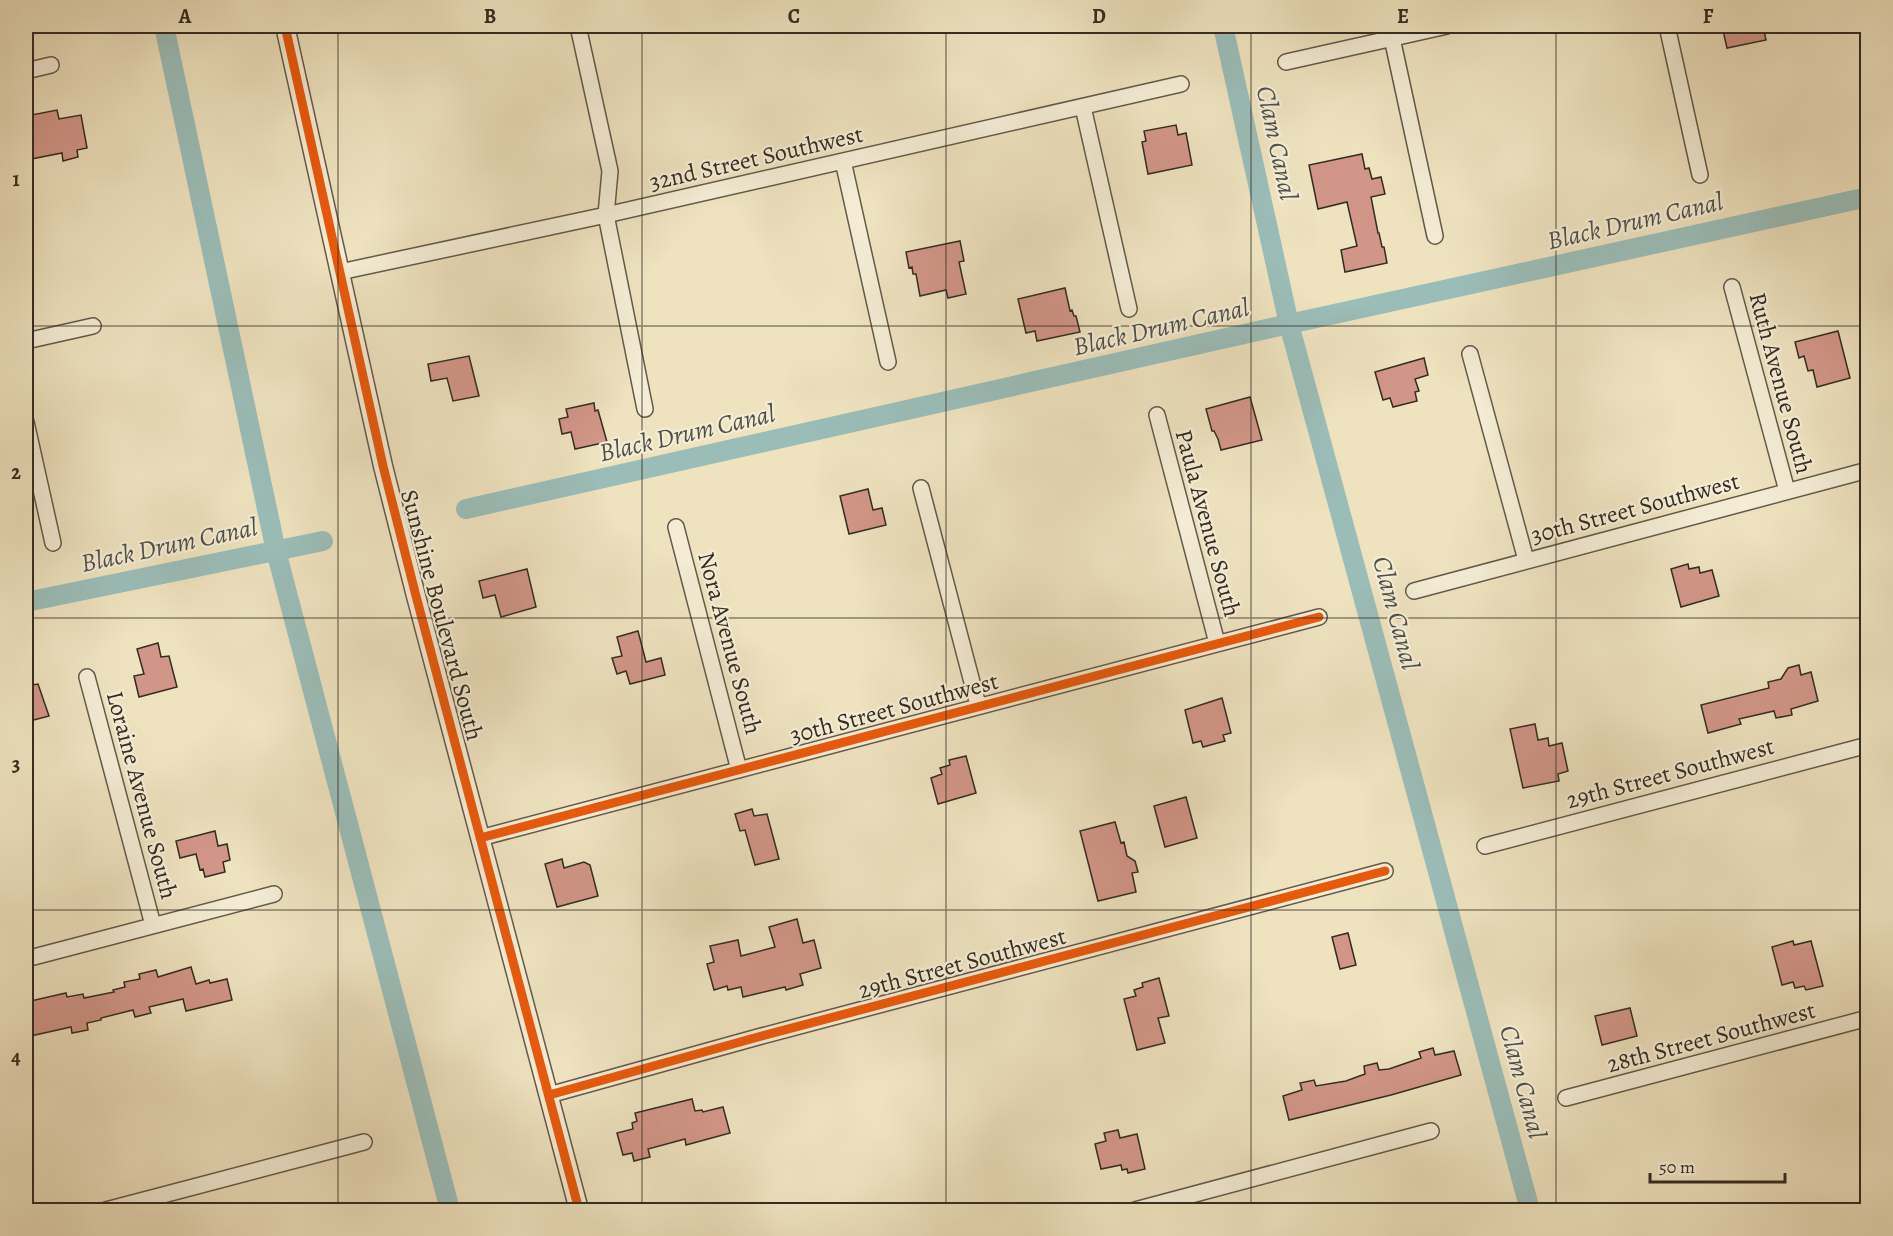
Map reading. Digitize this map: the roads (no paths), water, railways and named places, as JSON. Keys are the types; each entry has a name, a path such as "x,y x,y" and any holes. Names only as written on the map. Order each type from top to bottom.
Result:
{"street":[{"name":"Sunshine Boulevard South","path":"285,26 383,466 579,1210"},
{"path":"578,26 610,171 606,215 645,409"},
{"path":"1286,62 1447,26"},
{"path":"1667,26 1700,175"},
{"path":"1392,38 1435,236"},
{"path":"26,71 51,65"},
{"name":"32nd Street Southwest","path":"340,272 606,215 1181,84"},
{"path":"1083,107 1129,309"},
{"path":"843,161 888,362"},
{"name":"Ruth Avenue South","path":"1732,287 1787,491"},
{"path":"26,341 93,326"},
{"path":"1470,354 1526,560"},
{"name":"Paula Avenue South","path":"1157,415 1217,643"},
{"path":"26,422 53,543"},
{"name":"30th Street Southwest","path":"1414,591 1868,470"},
{"path":"921,488 978,705"},
{"name":"Nora Avenue South","path":"676,527 740,770"},
{"name":"30th Street Southwest","path":"480,838 1319,617"},
{"name":"Loraine Avenue South","path":"87,676 153,925"},
{"name":"29th Street Southwest","path":"1485,846 1868,744"},
{"name":"29th Street Southwest","path":"549,1095 758,1037 1385,871"},
{"path":"26,959 274,894"},
{"name":"28th Street Southwest","path":"1566,1098 1868,1018"},
{"path":"1135,1210 1431,1131"},
{"path":"106,1210 364,1142"}],"waterway":[{"path":"164,26 276,551 450,1210"},
{"name":"Clam Canal","path":"1223,26 1289,324 1530,1210"},
{"name":"Black Drum Canal","path":"466,509 1289,324 1868,197"},
{"name":"Black Drum Canal","path":"26,602 323,541"}]}
